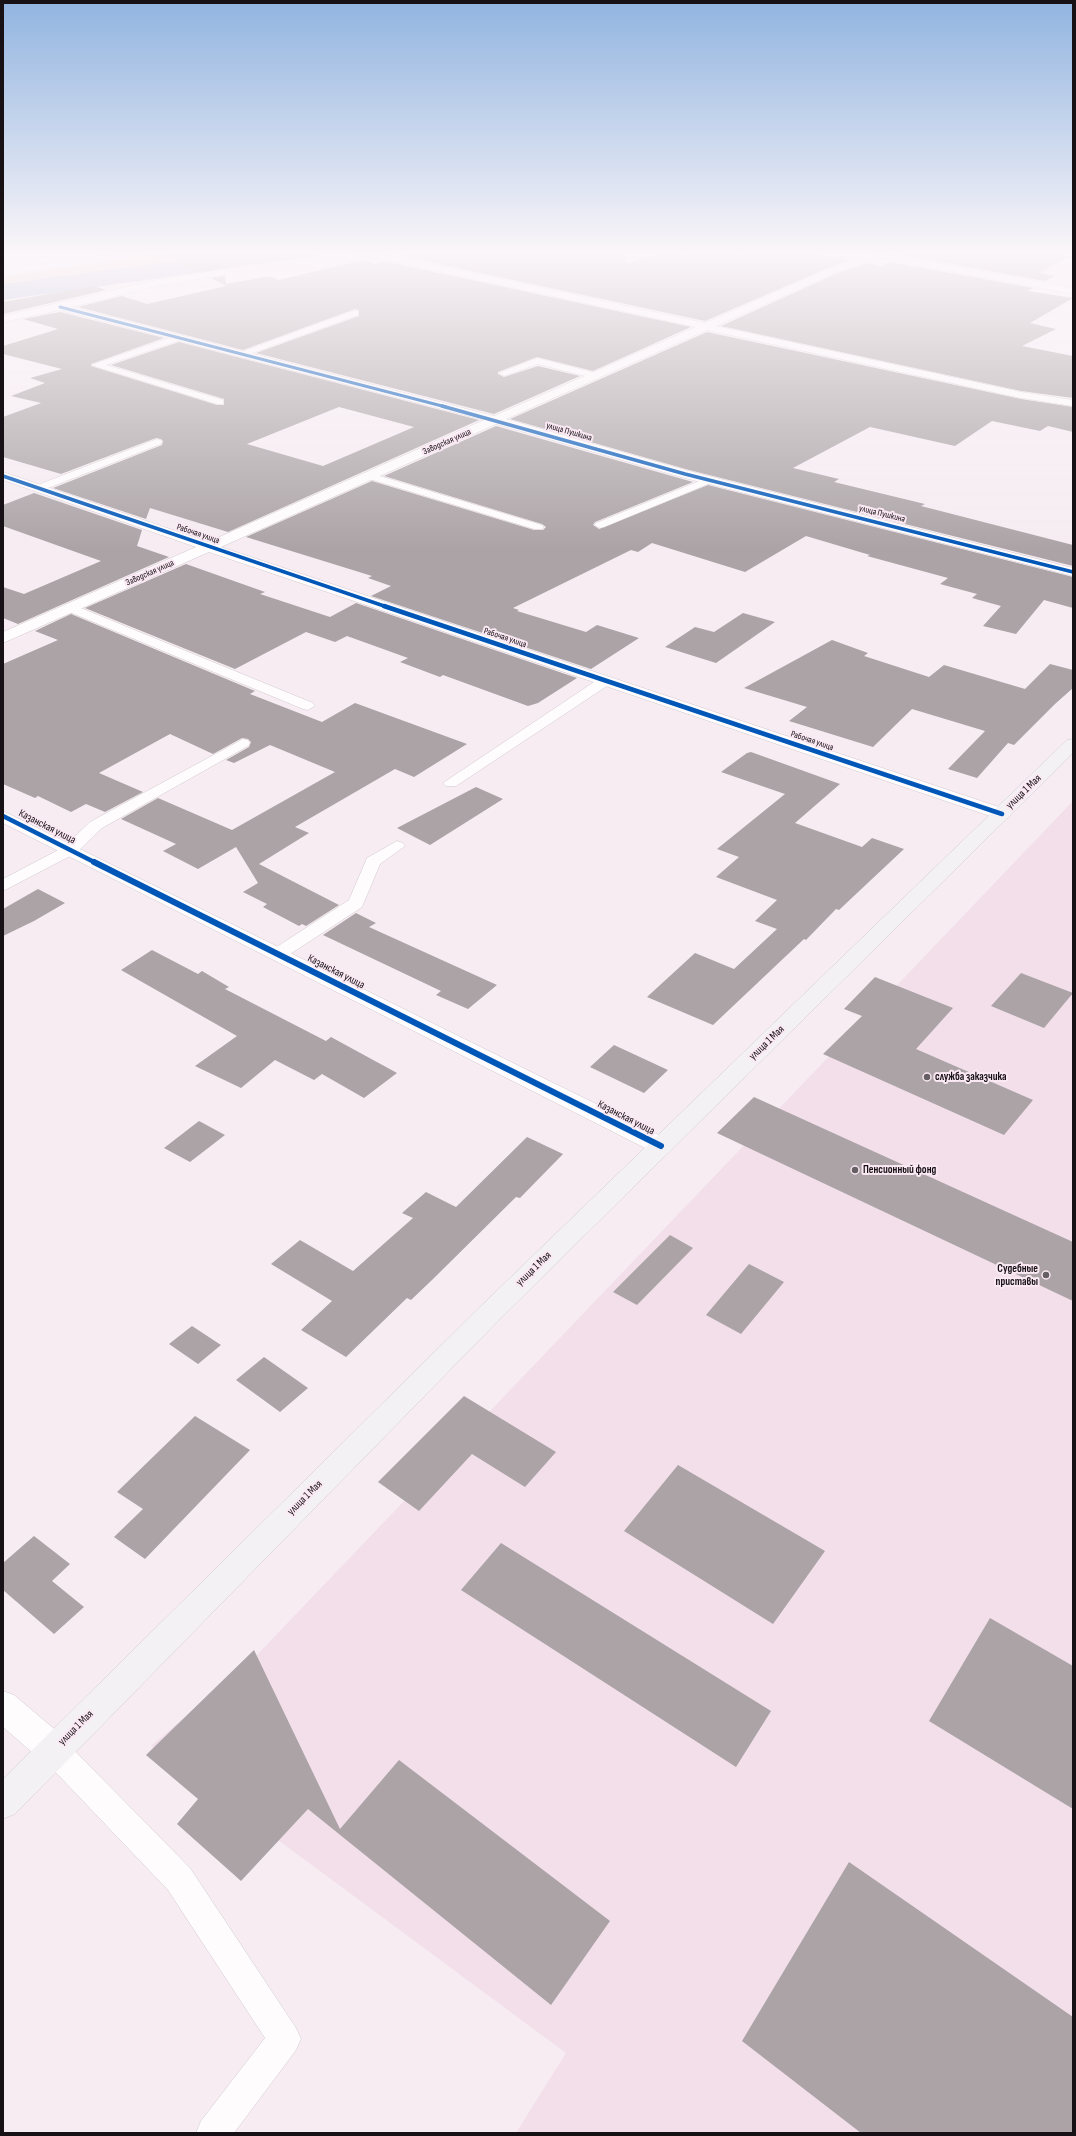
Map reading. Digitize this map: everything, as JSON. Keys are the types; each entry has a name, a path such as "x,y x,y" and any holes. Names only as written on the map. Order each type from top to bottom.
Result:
{"main road":[{"name":"улица 1 Мая","path":"3,1802 486,1316 1073,744"}],"street":[{"name":"улица Пушкина","path":"224,350 496,420 709,480 1073,572"},
{"name":"Заводская улица","path":"3,638 655,350"},
{"path":"815,350 1021,395 1073,403"},
{"name":"Рабочая улица","path":"3,476 208,547 1002,814"},
{"name":"Казанская улица","path":"3,816 661,1146"},
{"path":"3,1706 54,1750"}],"lane":[{"path":"141,350 96,364 220,402"},
{"path":"241,354 253,350"},
{"path":"504,373 537,362 597,376"},
{"path":"39,488 157,442"},
{"path":"370,476 538,527"},
{"path":"600,525 709,480"},
{"path":"71,608 308,706"},
{"path":"452,783 605,681"},
{"path":"3,886 70,850 96,825 244,743"},
{"path":"278,954 356,903 373,861 397,846"},
{"path":"54,1750 179,1879 285,2039 213,2133"}],"shaded area":[{"path":"1073,801 1073,2133 516,2133 566,2053 151,1746 256,1656"}],"building":[{"path":"3,350 131,350 91,364 91,366 217,405 224,405 224,399 111,365 156,350 209,350 479,420 228,532 150,508 146,519 53,488 162,445 163,441 161,439 156,438 61,474 3,457 3,417 41,403 11,396 45,383 30,378 62,369 3,354","holes":["339,407 414,427 323,466 247,444"]},
{"path":"265,350 640,350 593,371 537,357 498,372 498,374 504,377 538,366 580,376 494,414 256,353"},
{"path":"667,350 790,350 1021,399 1073,407 1073,432 1048,426 1040,431 992,421 955,446 870,427 793,468 839,479 834,482 925,504 921,506 1073,545 1073,566 689,470 510,419"},
{"path":"830,350 1041,350 1073,356 1073,398 1021,391"},
{"path":"496,426 693,482 595,522 593,525 599,529 708,485 1073,577 1073,608 1044,600 1016,634 983,626 1001,606 972,598 977,594 940,584 948,578 867,556 870,555 806,536 745,572 652,543 638,552 631,550 513,608 519,610 517,611 586,632 597,625 639,638 591,669 371,596 391,586 368,578 372,576 246,537 372,481 534,530 543,530 546,527 542,524 384,476"},
{"path":"34,493 142,530 137,546 169,557 18,624 3,618 3,587 24,594 101,561 3,526 3,505"},
{"path":"186,564 265,592 260,594 330,617 356,603 577,678 538,703 528,706 443,675 440,677 400,662 408,658 347,636 335,642 306,632 235,669 85,608"},
{"path":"743,613 775,622 716,663 665,647 695,627 714,632"},
{"path":"71,614 255,691 250,694 322,722 355,703 467,744 414,777 395,769 295,827 309,833 259,864 339,905 306,926 302,924 299,926 263,907 267,904 243,892 258,883 236,847 198,869 163,851 176,844 121,819 158,798 232,830 335,772 270,745 234,763 226,760 249,747 251,742 248,739 242,738 213,754 170,734 99,773 143,792 105,812 86,804 71,812 38,796 35,798 3,784 3,664 58,640 35,631"},
{"path":"832,640 868,653 864,656 929,677 944,665 1025,689 1050,664 1073,670 1073,688 1014,745 1008,743 977,778 948,769 985,731 912,709 873,747 789,721 807,707 744,688"},
{"path":"751,752 840,784 795,823 862,847 872,838 904,849 839,910 836,909 806,940 804,939 713,1025 647,997 695,953 734,969 777,929 755,921 777,900 716,877 739,857 717,849 785,794 721,772 747,753"},
{"path":"476,787 503,799 430,845 397,828"},
{"path":"38,889 65,903 34,921 3,936 3,909"},
{"path":"356,913 376,923 369,927 497,985 468,1009 436,995 441,991 323,935"},
{"path":"152,950 198,974 202,971 229,987 225,989 326,1041 331,1037 397,1073 364,1098 322,1074 314,1080 275,1060 241,1088 195,1066 237,1036 121,970"},
{"path":"1021,973 1073,993 1044,1028 991,1006"},
{"name":"служба заказчика","path":"875,977 953,1008 916,1049 1033,1100 1004,1135 823,1054 862,1016 844,1009"},
{"path":"614,1045 668,1070 644,1093 590,1067"},
{"name":"Пенсионный фонд","path":"754,1097 1073,1242 1073,1301 717,1133"},
{"path":"199,1121 225,1135 190,1162 164,1148"},
{"path":"527,1137 563,1154 520,1198 516,1197 411,1300 407,1298 346,1357 301,1330 332,1301 271,1264 300,1240 353,1271 413,1218 402,1213 426,1192 456,1207"},
{"path":"670,1235 693,1248 637,1305 613,1292"},
{"path":"749,1264 784,1282 741,1334 706,1315"},
{"path":"192,1326 221,1345 198,1364 169,1344"},
{"path":"264,1357 308,1388 280,1412 236,1380"},
{"path":"464,1396 556,1452 525,1487 472,1454 419,1511 378,1482"},
{"path":"195,1416 250,1450 145,1559 114,1537 143,1509 117,1492"},
{"path":"678,1465 825,1551 773,1624 624,1531"},
{"path":"34,1536 70,1564 52,1581 84,1607 54,1634 3,1590 3,1563"},
{"path":"501,1543 771,1711 736,1767 461,1590"},
{"path":"990,1618 1073,1666 1073,1809 929,1721"},
{"path":"254,1650 340,1829 399,1760 610,1921 551,2005 308,1809 241,1881 177,1824 198,1799 146,1755"},
{"path":"849,1862 1073,2017 1073,2133 861,2133 742,2041"}],"cycle path":[{"path":"225,350 496,420 685,474 1073,572"},
{"path":"3,476 208,547 1002,814"},
{"path":"3,816 661,1146"}],"place":[{"name":"служба заказчика","path":"927,1077"},
{"name":"Пенсионный фонд","path":"855,1170"},
{"name":"Судебные приставы","path":"1046,1275"}]}
